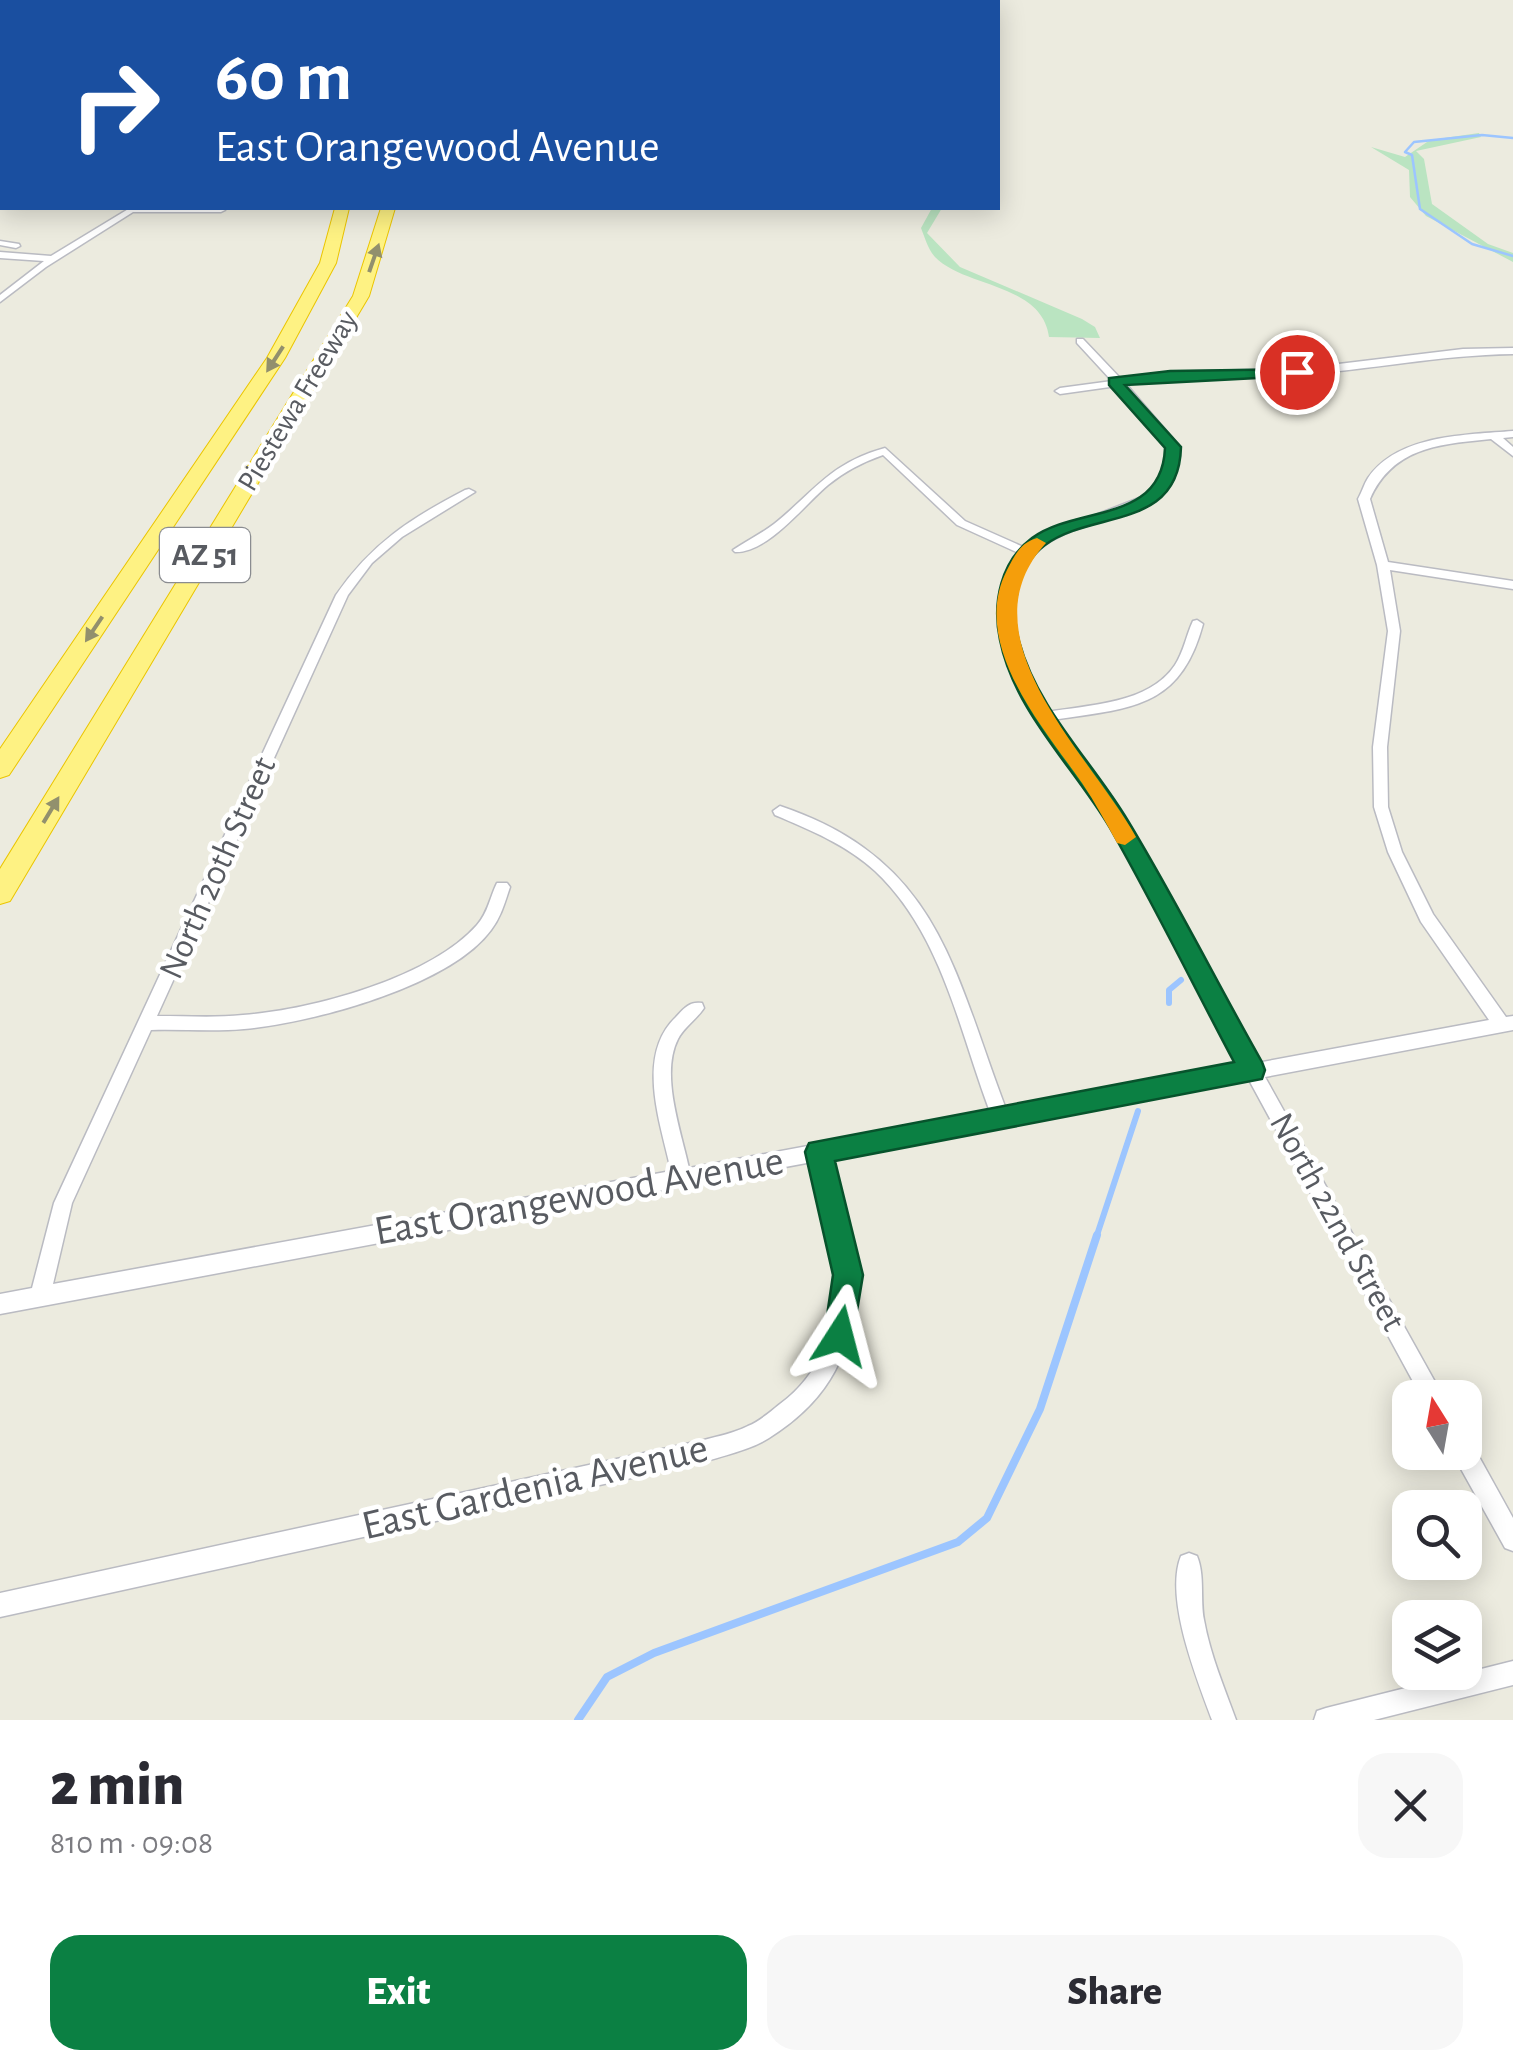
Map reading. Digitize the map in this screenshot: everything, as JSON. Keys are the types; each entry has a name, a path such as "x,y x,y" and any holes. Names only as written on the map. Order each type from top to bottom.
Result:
{"highway":[{"name":"Piestewa Freeway","path":"0,770 276,358 328,264 342,210"},
{"name":"Piestewa Freeway","path":"0,893 344,324 376,254 387,210"}],"street":[{"path":"0,300 54,259 131,210"},
{"path":"0,243 16,246 0,254"},
{"path":"0,254 54,259"},
{"path":"738,550 763,540 840,466 885,451 961,523 1025,552 1045,537 1130,510 1152,496 1172,471 1173,447 1080,341"},
{"path":"1060,391 1170,375 1297,372 1510,349"},
{"path":"1507,1024 1427,918 1396,852 1381,807 1380,747 1394,631 1383,565 1364,508 1367,486 1376,474 1411,451 1513,434"},
{"path":"1494,436 1513,453"},
{"name":"North 20th Street","path":"40,1297 62,1203 342,595 371,553 388,538 469,492"},
{"name":"North 22nd Street","path":"1025,552 1010,582 1009,641 1018,668 1044,717 1117,822 1424,1380"},
{"path":"1383,565 1513,585"},
{"path":"1044,717 1148,695 1171,684 1184,669 1196,624"},
{"path":"780,811 846,843 881,868 920,914 944,964 1001,1118"},
{"path":"147,1023 244,1022 314,1011 378,991 435,964 482,930 502,887"},
{"path":"681,1176 665,1089 664,1061 672,1033 696,1008"},
{"name":"East Orangewood Avenue","path":"0,1304 1507,1024"},
{"name":"East Gardenia Avenue","path":"0,1605 704,1452 760,1431 802,1398 828,1368 847,1301 840,1232 819,1152"},
{"path":"1474,1470 1513,1540"},
{"path":"1190,1564 1186,1603 1224,1720"},
{"path":"1326,1720 1513,1673"}],"green space":[{"path":"1479,133 1481,137 1416,151 1424,159 1432,204 1488,244 1513,253 1513,262 1426,216 1410,197 1409,170 1371,147 1405,157 1430,140"},
{"path":"931,210 941,210 927,233 960,267 1082,319 1095,327 1100,338 1049,337 1043,319 1018,296 964,275 935,257 921,228"}],"waterway":[{"path":"1513,138 1482,135 1414,142 1405,152 1412,155 1420,209 1472,244 1513,256"},
{"path":"1169,1003 1169,990 1181,980"},
{"path":"1096,1238 1138,1111"},
{"path":"578,1720 607,1677 654,1653 958,1542 987,1518 1040,1409 1097,1235"}],"slow traffic":[{"path":"1037,543 1025,552 1010,582 1006,604 1009,641 1018,668 1051,730 1090,778 1125,837"}],"route":[{"path":"840,1336 848,1275 819,1152 1252,1070 1117,822 1034,700 1009,641 1006,604 1010,582 1025,552 1045,537 1072,526 1130,510 1163,486 1172,471 1173,447 1158,425 1114,382 1170,375 1297,372"}]}
